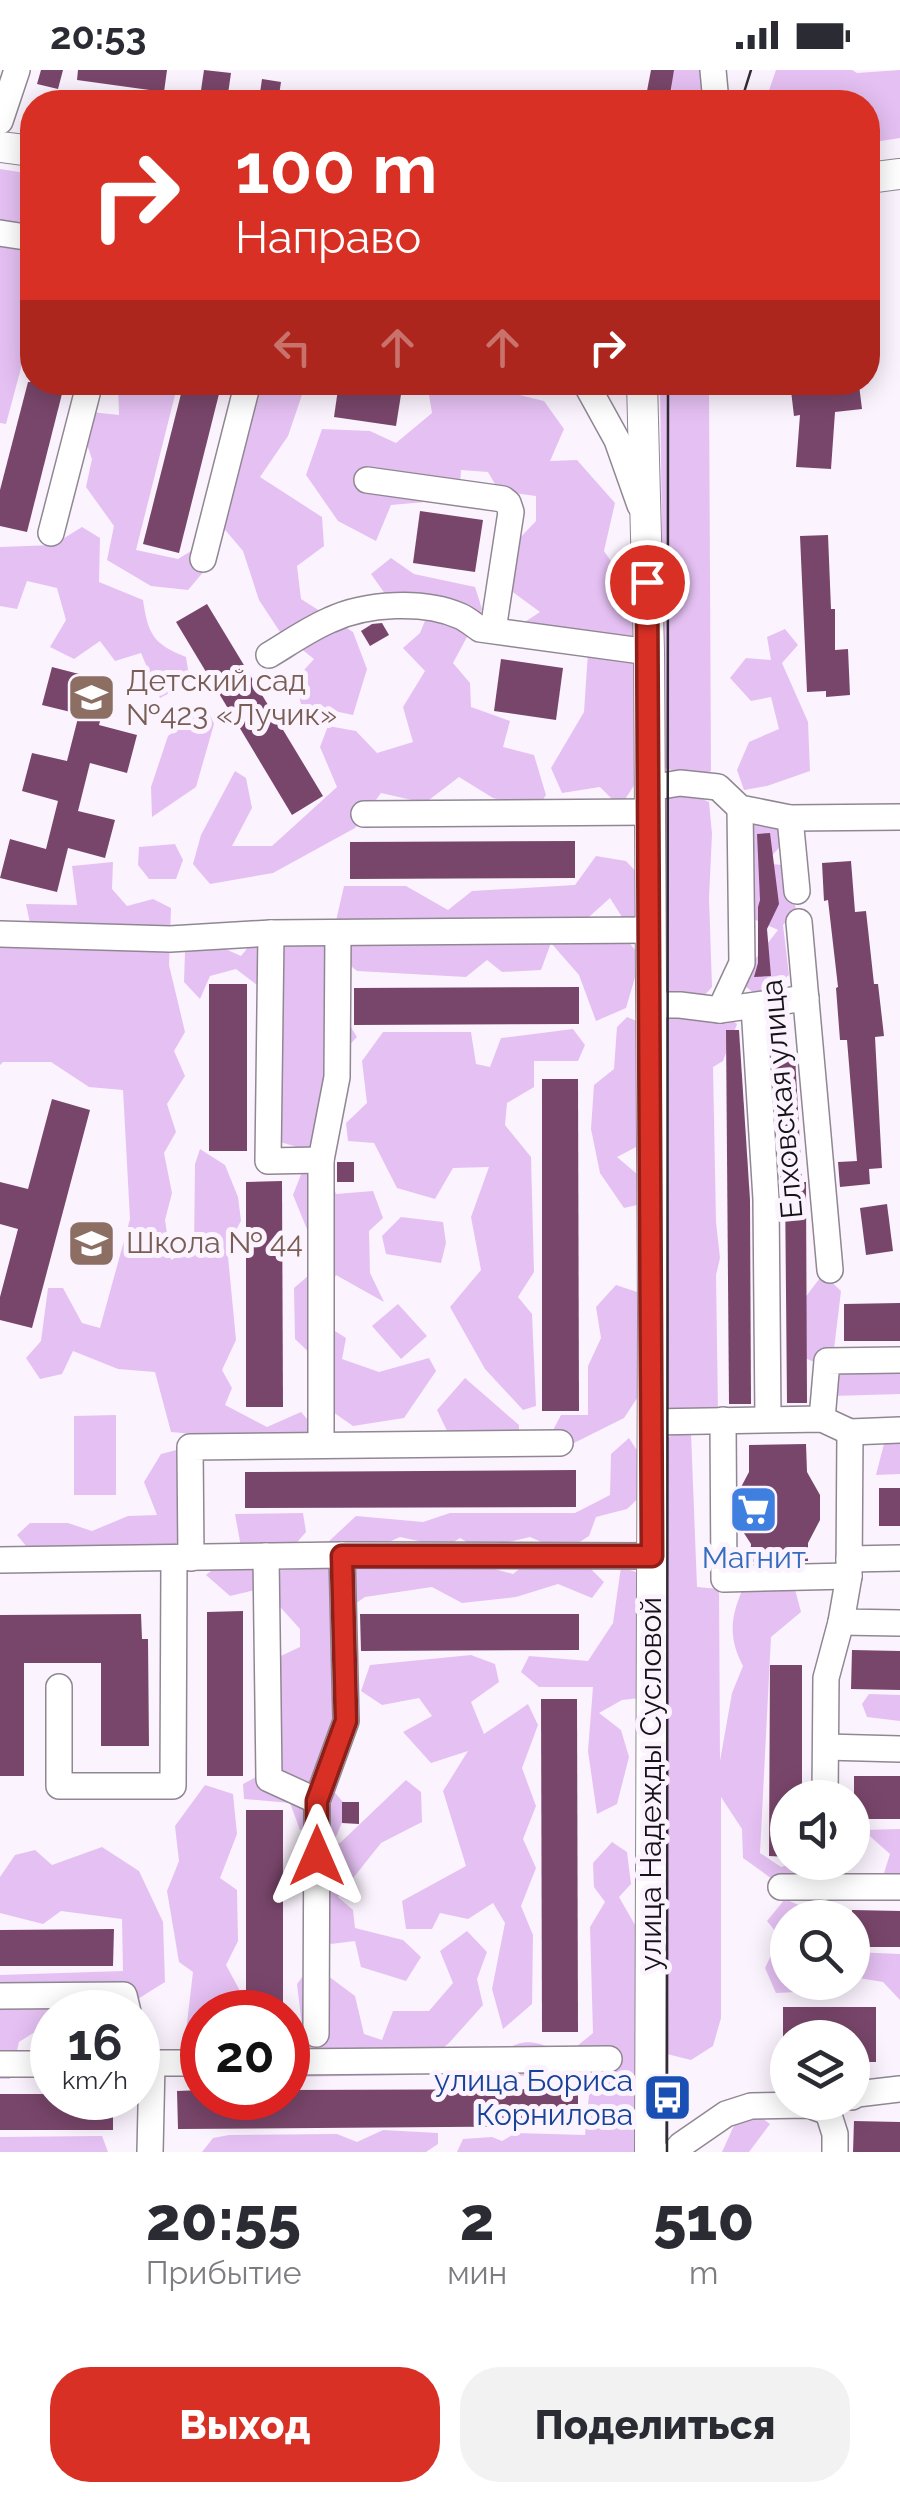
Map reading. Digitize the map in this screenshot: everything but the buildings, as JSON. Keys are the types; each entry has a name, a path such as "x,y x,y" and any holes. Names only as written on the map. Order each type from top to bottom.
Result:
{"main road":[{"name":"улица Надежды Сусловой","path":"642,395 650,800 650,2152"}],"street":[{"path":"0,121 16,70"},
{"path":"50,534 87,395"},
{"path":"203,559 245,395"},
{"name":"улица Надежды Сусловой","path":"592,395 618,440 644,517"},
{"path":"368,480 503,499 508,503 511,512 494,630"},
{"path":"269,655 330,620 362,608 401,606 460,616 480,628 649,652"},
{"path":"364,814 650,800 680,783 718,787 740,808 790,818 900,817"},
{"path":"720,1010 742,962 740,808"},
{"path":"790,818 797,892"},
{"name":"Елховская улица","path":"800,922 830,1270"},
{"path":"0,934 170,939 271,934 650,930"},
{"path":"321,1444 321,1160 337,1077 338,933"},
{"path":"271,934 268,1161 321,1160"},
{"path":"650,1005 720,1010 806,998"},
{"path":"754,1006 766,1199 768,1420"},
{"path":"822,1419 826,1362 900,1360"},
{"path":"652,1422 822,1419 850,1432 900,1430"},
{"path":"724,1420 724,1579 849,1568 900,1558"},
{"path":"826,1780 826,1678 841,1622 849,1568 850,1432"},
{"path":"60,1687 59,1786 173,1786 190,1446 560,1443"},
{"path":"266,1556 269,1779 317,1801"},
{"path":"316,2034 317,1801 346,1721 342,1556"},
{"path":"0,1560 652,1556"},
{"path":"841,1622 900,1623"},
{"path":"826,1747 900,1748"},
{"path":"780,1887 804,1880"},
{"path":"862,1880 900,1886"},
{"path":"0,1996 30,1996"},
{"path":"310,2062 609,2059"},
{"path":"0,2064 30,2064"},
{"path":"870,2092 900,2089"},
{"path":"675,2152 726,2114 751,2106 770,2106"},
{"path":"147,2120 150,2152"},
{"path":"835,2120 835,2152"}],"shaded area":[{"path":"672,70 705,70 708,90 671,90"},
{"path":"776,70 900,70 900,138 880,141 880,90 769,90"},
{"path":"0,169 20,172 20,372 6,424 0,423"},
{"path":"118,395 175,395 136,550 178,559 196,548 205,570 188,590 151,586 107,560 114,526 86,487 92,459 83,433 91,412 119,415"},
{"path":"240,395 302,395 288,436 260,477 322,517 324,546 297,566 301,599 353,632 367,669 353,715 301,704 295,680 314,659 280,632 259,600 243,551 210,512"},
{"path":"429,395 519,395 544,401 564,429 550,461 577,460 615,503 604,551 636,598 637,781 620,807 600,787 562,793 551,768 584,712 588,652 514,629 540,612 510,590 513,545 536,521 536,496 499,491 488,472 461,470 459,499 391,505 376,541 338,521 306,475 322,429 370,431 396,443 432,413"},
{"path":"660,395 709,395 711,771 697,778 665,768"},
{"path":"82,527 100,538 99,582 143,600 154,636 186,657 190,682 160,698 141,653 115,661 100,641 74,659 50,647 66,620 57,588 27,581 17,609 0,606 0,547 53,545"},
{"path":"391,558 414,574 475,587 482,609 453,663 470,683 471,707 510,721 503,747 534,755 546,795 537,809 493,798 459,777 425,803 381,793 355,828 273,873 210,884 193,864 201,835 235,771 246,778 252,808 232,846 272,846 337,787 320,747 328,726 356,731 377,753 413,742 403,707 425,671 403,648 420,633 433,601 388,598 371,574"},
{"path":"785,629 798,645 782,663 808,722 810,771 744,790 737,770 749,742 779,729 771,697 751,701 730,678 746,658 771,660 767,637"},
{"path":"206,706 214,724 196,787 152,817 151,787 168,736"},
{"path":"664,794 691,794 709,802 712,987 701,999 665,999"},
{"path":"754,822 786,826 788,838 765,863 789,866 796,911 783,925 789,975 761,998 738,981 778,930 749,917 743,852"},
{"path":"175,844 183,860 176,879 149,879 138,865 139,847"},
{"path":"596,856 626,861 645,881 645,908 627,925 610,898 580,925 590,944 627,940 641,957 626,1008 596,1021 579,975 551,943 541,970 502,972 487,960 466,977 357,971 335,953 326,988 357,1037 332,1063 311,1151 280,1142 261,988 236,969 210,976 200,999 184,982 185,952 210,942 241,956 255,939 281,945 291,919 336,921 344,886 406,886 448,910 472,891 575,885"},
{"path":"113,862 112,889 127,906 153,899 171,908 169,965 185,1032 174,1051 185,1076 167,1104 176,1132 164,1153 172,1193 165,1220 171,1260 194,1248 195,1164 200,1149 225,1165 238,1197 241,1221 227,1246 236,1340 222,1370 232,1388 225,1405 267,1427 301,1412 332,1448 328,1458 256,1460 228,1437 171,1432 155,1372 118,1369 73,1351 62,1374 40,1379 26,1358 41,1341 48,1288 63,1288 82,1323 100,1328 130,1219 123,1090 89,1087 51,1062 0,1065 0,938 35,947 26,904 77,905 72,866"},
{"path":"726,1015 737,1024 723,1061 713,1067 720,1258 716,1275 718,1411 669,1410 669,1017"},
{"path":"627,1017 639,1022 638,1146 617,1157 637,1174 637,1205 624,1208 600,1173 591,1129 594,1085 614,1069 617,1027"},
{"path":"573,1029 585,1045 578,1061 534,1061 534,1087 507,1103 505,1125 531,1157 534,1272 518,1297 532,1314 536,1406 523,1410 485,1369 450,1307 481,1270 471,1217 489,1167 453,1168 435,1199 397,1188 374,1143 348,1141 346,1123 367,1103 362,1061 383,1032 471,1032 476,1064 490,1067 501,1038"},
{"path":"302,1172 329,1172 336,1194 373,1191 383,1218 369,1231 370,1273 384,1302 336,1275 311,1316 346,1338 342,1359 379,1372 429,1358 436,1371 404,1418 353,1426 333,1412 334,1376 295,1339 294,1288 308,1276 311,1239 293,1195"},
{"path":"401,1217 443,1222 446,1243 441,1263 386,1254 382,1236"},
{"path":"823,1274 841,1291 834,1349 865,1373 890,1351 900,1359 900,1394 832,1396 837,1373 801,1356 804,1299"},
{"path":"616,1285 637,1292 648,1330 645,1386 624,1418 574,1443 551,1434 561,1415 588,1415 588,1366 601,1338 596,1307"},
{"path":"398,1304 427,1336 401,1359 372,1326"},
{"path":"465,1378 519,1425 519,1453 449,1435 437,1410"},
{"path":"116,1415 116,1495 74,1495 74,1416"},
{"path":"900,1429 900,1474 876,1475 885,1440"},
{"path":"691,1433 697,1587 719,1589 720,1761 732,1693 743,1666 733,1635 734,1615 745,1584 793,1582 801,1612 771,1637 760,1853 770,1860 770,1877 743,1858 742,1829 721,1797 721,2018 713,2046 691,2060 663,2053 663,1442 673,1434"},
{"path":"629,1438 645,1463 644,1493 627,1509 596,1517 589,1536 564,1552 530,1537 479,1549 460,1538 446,1547 400,1537 378,1547 348,1552 355,1569 459,1559 513,1574 528,1562 590,1568 604,1582 592,1598 558,1584 516,1597 462,1603 432,1587 365,1597 334,1618 339,1637 331,1788 348,1808 336,1837 311,1828 300,1830 290,1803 244,1799 243,1784 273,1768 270,1661 300,1647 300,1629 263,1588 230,1596 206,1575 241,1547 235,1514 303,1513 306,1532 272,1571 318,1567 326,1544 356,1516 423,1522 450,1513 575,1513 610,1495 611,1454"},
{"path":"184,1448 196,1523 167,1553 143,1544 131,1552 79,1553 26,1546 17,1535 30,1523 68,1523 92,1531 128,1516 157,1515 144,1482 161,1454"},
{"path":"621,1567 642,1574 640,1698 622,1700 599,1713 621,1730 629,1757 617,1804 597,1814 588,1751 593,1687 539,1687 521,1672 529,1656 588,1661 613,1623"},
{"path":"471,1655 495,1664 499,1682 471,1702 484,1734 528,1704 538,1725 522,1768 536,1806 523,1839 536,1868 521,1906 533,1935 532,2004 503,2029 492,1989 505,1923 493,1903 468,1919 440,1913 432,1929 406,1929 402,1901 466,1866 443,1791 468,1751 431,1763 403,1732 432,1716 419,1698 382,1705 361,1691 370,1665"},
{"path":"869,1694 900,1695 900,1721 867,1717 862,1704"},
{"path":"406,1780 421,1792 422,1822 381,1843 338,1897 353,1910 355,1928 403,1940 421,1957 406,1981 361,1967 355,1941 331,1944 307,1916 306,1847 340,1843"},
{"path":"205,1785 233,1794 237,1834 220,1878 237,1890 238,1941 226,1965 239,1990 191,1990 193,1972 179,1962 167,1891 179,1861 175,1826"},
{"path":"900,1829 900,1875 884,1873 890,1854 870,1836 870,1830"},
{"path":"612,1842 627,1852 631,1884 619,1897 639,1932 638,2152 457,2152 463,2139 492,2137 502,2141 516,2133 585,2135 591,2075 434,2077 465,2049 496,2055 531,2042 565,2056 593,2033 590,1927 605,1902 594,1887 593,1863"},
{"path":"102,1847 139,1871 163,1922 165,1982 152,1990 30,1990 30,2035 19,2042 10,2079 0,2079 0,1975 123,1971 122,1919 61,1911 43,1924 0,1913 0,1877 15,1855 35,1850 52,1865"},
{"path":"467,1931 487,1952 477,1979 483,2005 449,2043 410,2075 310,2077 310,1990 298,1990 297,1984 312,1964 355,1996 364,2034 382,2040 393,2011 429,2011 453,1983 440,1951"},
{"path":"870,1953 900,1954 900,2000 883,1982 870,1980"},
{"path":"180,2050 180,2073 169,2072"},
{"path":"758,2115 770,2124 749,2152 722,2152 737,2119"},
{"path":"383,2130 438,2133 438,2144 426,2152 202,2152 213,2138 229,2135 337,2134 357,2142"},
{"path":"102,2136 108,2152 0,2152 0,2137"}],"tram line":[{"path":"745,90 751,70"},
{"path":"667,2152 668,395"}],"place":[{"name":"Детский сад №423 «Лучик»","path":"91,698"},
{"name":"Школа № 44","path":"91,1243"},
{"name":"Магнит","path":"754,1509"},
{"name":"улица Бориса Корнилова","path":"668,2098"}],"route":[{"path":"317,1856 317,1801 346,1721 342,1556 652,1556 647,582"}]}
